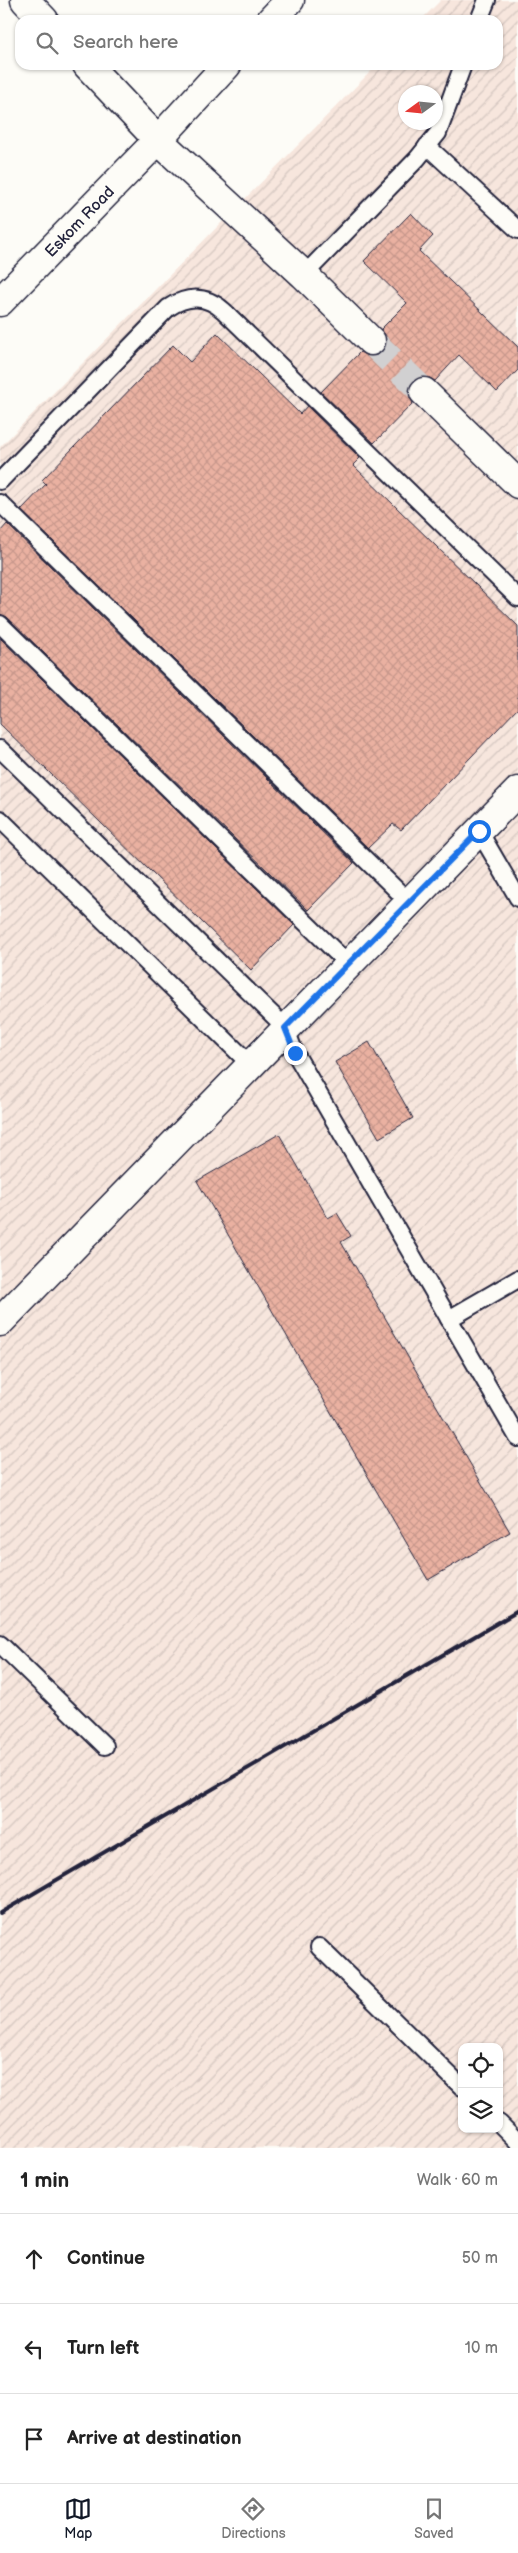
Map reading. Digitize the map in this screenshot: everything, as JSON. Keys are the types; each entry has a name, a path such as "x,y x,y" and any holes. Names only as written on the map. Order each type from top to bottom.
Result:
{"street":[{"path":"25,0 39,15"},
{"path":"276,15 290,0"},
{"path":"92,70 158,140 371,341"},
{"name":"Eskom Road","path":"0,302 158,140 222,70"},
{"path":"424,392 518,484"},
{"path":"0,1322 518,791"}],"lane":[{"path":"481,15 486,0"},
{"path":"304,276 418,159 438,133 461,70"},
{"path":"427,146 518,230"},
{"path":"0,481 168,308 179,300 192,297 205,299 224,310 518,598"},
{"path":"0,503 409,902"},
{"path":"0,624 348,964"},
{"path":"0,749 285,1028 295,1053 518,1438"},
{"path":"0,819 250,1064"},
{"path":"479,831 518,898"},
{"path":"449,1319 518,1279"},
{"path":"0,1644 105,1746"},
{"path":"319,1947 458,2083"},
{"path":"503,2127 518,2142"}],"shaded area":[{"path":"441,0 518,0 518,2148 0,2148 0,447 372,70 503,70 503,15 426,15"}],"building":[{"path":"411,213 433,236 419,251 518,347 518,370 497,392 459,355 435,381 428,377 420,377 413,381 409,389 409,396 413,403 374,443 321,392 360,352 367,356 375,356 382,352 386,345 386,336 381,329 407,303 364,261"},
{"path":"217,333 300,414 307,406 360,458 353,465 518,626 518,708 401,830 393,824 368,848 21,510 46,484 42,480 173,345 190,362"},
{"path":"7,524 354,863 308,910 7,617 0,614 0,532"},
{"path":"0,638 294,925 251,970 0,724"},
{"path":"369,1042 413,1118 379,1138 335,1062"},
{"path":"279,1134 328,1218 337,1213 351,1236 341,1242 510,1532 428,1580 197,1181"}],"tunnel":[{"path":"371,341 424,392"}],"railway":[{"path":"0,1913 518,1611"}],"route":[{"path":"295,1053 285,1028 479,831"}]}
